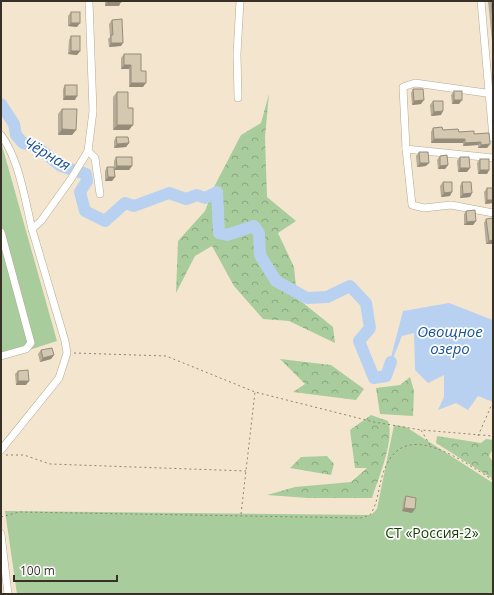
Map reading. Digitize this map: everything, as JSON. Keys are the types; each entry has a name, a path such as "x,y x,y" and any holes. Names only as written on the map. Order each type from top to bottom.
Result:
{"street":[{"path":"32,229 41,221 71,179 88,151 93,111 90,1"},
{"path":"238,98 237,54 240,1"},
{"path":"481,1 491,93 493,138"},
{"path":"491,93 416,83 403,87 406,148 412,205 424,208 451,205 493,213"},
{"path":"1,135 7,144 18,174 32,229 65,341 67,353 59,378 1,450"},
{"path":"406,148 493,158"},
{"path":"88,151 95,158 100,194"},
{"path":"1,232 31,343 26,349 1,356"},
{"path":"1,534 8,594"}],"path":[{"path":"67,353 117,353 130,356 166,356 255,392 374,422 421,430 478,436 493,436"},
{"path":"240,515 255,392"},
{"path":"478,436 492,404"},
{"path":"421,430 430,446"},
{"path":"1,517 19,512 361,518 370,515 376,507 384,468 390,456 409,444 430,446 453,456 493,480"},
{"path":"1,456 24,455 50,464 246,471"}],"green space":[{"path":"269,94 265,137 267,197 296,221 278,233 294,267 297,298 333,327 335,343 289,321 263,319 234,286 212,246 195,256 176,293 178,241 205,211 215,185 241,135 261,123"},
{"path":"1,142 57,341 1,359"},
{"path":"280,359 331,365 364,389 356,400 293,392 305,384"},
{"path":"410,377 414,391 413,416 380,414 376,388 400,385"},
{"path":"371,415 388,421 390,429 388,449 372,498 308,498 267,495 295,487 351,482 367,468 355,468 350,430"},
{"name":"СТ «Россия-2»","path":"394,425 406,427 493,483 493,594 17,594 5,511 371,515 377,509"},
{"path":"437,436 481,443 486,439 493,440 493,449 489,456 493,462 493,479 436,443"},
{"path":"327,456 334,464 331,475 290,468 301,457"}],"water":[{"name":"Овощное озеро","path":"449,303 493,320 493,402 478,396 468,410 456,403 438,410 444,397 444,375 428,383 415,370 414,333 402,336 386,376 403,311"}],"building":[{"path":"121,1 121,2 107,2"},
{"path":"491,1 493,1 493,20"},
{"path":"71,12 80,12 80,23 71,23"},
{"path":"122,19 123,43 111,43 111,35 113,35 112,20"},
{"path":"71,36 80,36 80,51 71,51"},
{"path":"124,54 141,54 141,71 146,71 146,83 131,83 131,65 124,65"},
{"path":"65,85 77,85 77,96 65,96"},
{"path":"413,89 423,89 424,100 414,101"},
{"path":"454,91 462,91 462,100 454,100"},
{"path":"117,92 128,92 128,108 133,108 133,125 117,125"},
{"path":"433,101 443,101 443,111 434,112"},
{"path":"62,109 77,109 76,130 62,129"},
{"path":"442,127 443,130 458,129 459,132 474,131 474,134 489,133 490,144 481,145 481,142 465,143 465,139 434,139 433,128"},
{"path":"116,137 128,137 129,143 117,144"},
{"path":"419,152 428,152 429,163 420,163"},
{"path":"447,155 448,165 440,166 440,156"},
{"path":"116,157 132,157 132,166 117,166"},
{"path":"460,157 469,157 470,168 460,168"},
{"path":"480,159 489,159 489,170 480,170"},
{"path":"107,167 114,167 115,177 108,177"},
{"path":"443,182 452,182 452,192 444,193"},
{"path":"462,182 471,182 472,193 463,194"},
{"path":"487,188 493,188 493,200 487,200"},
{"path":"475,210 476,221 467,222 466,211"},
{"path":"493,218 493,240 489,241 486,219"},
{"path":"52,348 54,355 43,358 41,350"},
{"path":"28,370 29,381 18,381 18,371"},
{"path":"406,496 416,498 415,509 404,508"}],"waterway":[{"name":"Чёрная","path":"1,104 14,124 16,135 23,143 37,147 61,166 86,174 87,181 80,192 85,211 105,221 125,203 134,206 169,193 186,199 197,195 205,198 217,192 219,233 227,235 254,226 259,233 260,255 276,281 307,298 327,297 350,286 366,303 370,328 359,341 374,378 386,376 391,362"}]}
